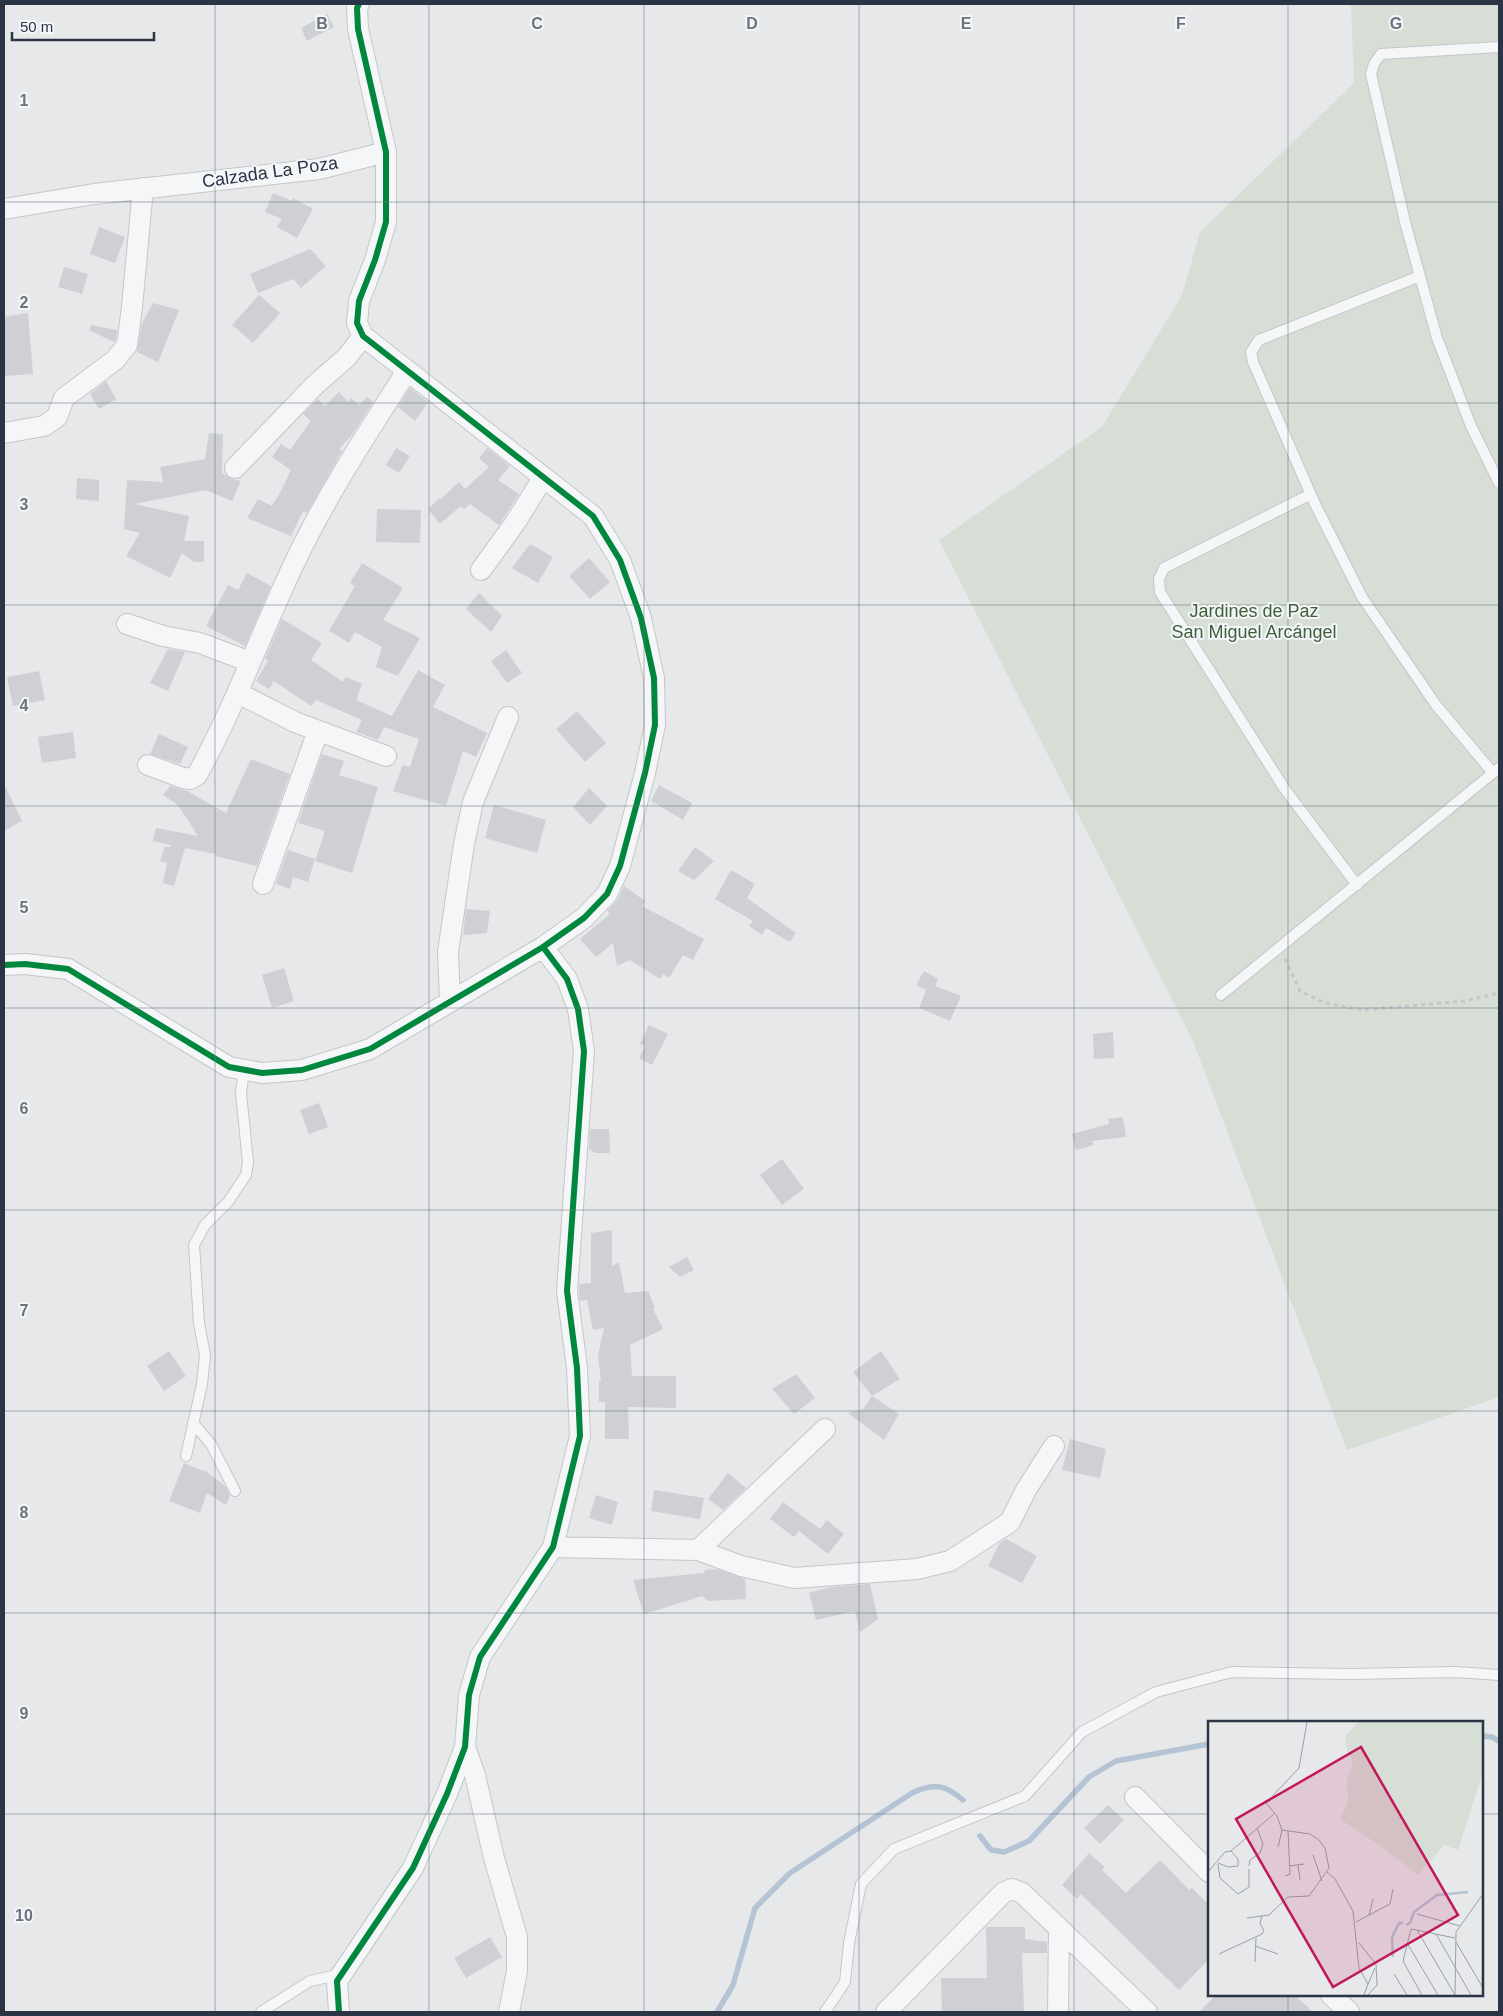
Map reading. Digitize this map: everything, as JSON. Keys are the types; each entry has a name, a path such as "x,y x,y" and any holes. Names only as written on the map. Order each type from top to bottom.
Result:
{"street":[{"path":"4,965 25,964 68,969 229,1067 262,1072 302,1070 370,1049 543,947 584,918 607,894 620,866 645,773 655,725 654,678 641,618 620,560 593,516 362,336 357,323 359,301 376,260 386,222 386,152 358,29 357,8 359,4"},
{"name":"Calzada La Poza","path":"4,209 94,194 319,169 386,152"},
{"path":"4,433 44,426 50,422 56,417 64,398 115,360 127,345 143,188"},
{"path":"235,468 315,385 348,357 362,336"},
{"path":"148,765 183,778 190,779 197,775 238,693 292,566 341,475 407,371"},
{"path":"481,570 515,523 543,478"},
{"path":"127,624 163,636 200,644 250,662"},
{"path":"238,693 294,722 386,756"},
{"path":"450,1001 448,952 464,844 473,802 508,717"},
{"path":"263,884 318,731"},
{"path":"340,2012 337,1981 414,1868 447,1794 465,1747 469,1695 480,1658 553,1547 580,1436 577,1368 567,1291 584,1051 578,1009 567,979 543,947"},
{"path":"698,1550 825,1429"},
{"path":"553,1547 698,1550 741,1566 794,1578 917,1569 950,1561 1010,1522 1026,1490 1054,1446"},
{"path":"465,1747 475,1775 494,1858 517,1937 517,1971 509,2012"},
{"path":"1135,1797 1208,1871"},
{"path":"894,2009 1003,1892 1012,1889 1022,1892 1147,2012"},
{"path":"1058,2012 1059,1928"},
{"path":"1332,1996 1349,2012"}],"lane":[{"path":"1499,47 1381,54 1374,64 1371,74 1404,222 1437,338 1467,417 1499,483"},
{"path":"1221,995 1496,771 1436,705 1362,597 1311,494 1251,352 1259,340 1420,276"},
{"path":"1311,494 1164,568 1159,579 1160,592 1284,788 1357,885"},
{"path":"186,1456 202,1384 205,1355 199,1323 194,1245 205,1225 228,1202 246,1175 248,1162 241,1093 244,1070"},
{"path":"193,1423 211,1444 235,1492"},
{"path":"825,2012 845,1982 861,1884 894,1849 1025,1796 1082,1732 1156,1692 1232,1672 1350,1674 1456,1672 1499,1675"},
{"path":"261,2012 310,1981 342,1973"}],"path":[{"path":"1280,947 1300,991 1325,1003 1362,1010 1466,1001 1499,993"}],"green space":[{"name":"Jardines de Paz San Miguel Arcángel","path":"1351,4 1499,4 1499,1397 1347,1450 1193,1041 939,540 1102,427 1182,295 1200,232 1354,83"}],"building":[{"path":"327,14 334,27 307,41 301,28"},
{"path":"273,193 292,201 293,198 313,209 297,238 277,227 282,219 265,212"},
{"path":"99,227 125,237 115,263 90,254"},
{"path":"310,249 326,266 301,288 293,279 258,293 250,274"},
{"path":"64,267 88,274 82,294 58,287"},
{"path":"259,295 280,313 253,343 232,325"},
{"path":"153,303 179,310 158,362 137,352 142,323"},
{"path":"28,313 33,374 4,376 4,317"},
{"path":"91,325 117,330 116,340 114,342 89,330"},
{"path":"106,381 116,399 99,409 90,394"},
{"path":"410,388 428,402 415,421 398,407"},
{"path":"339,392 348,402 351,398 359,405 367,397 373,402 352,435 339,449 342,451 307,513 303,511 291,536 247,518 258,499 272,506 291,470 272,457 281,444 290,450 311,421 303,414 318,399 325,406"},
{"path":"209,433 223,434 222,473 232,479 241,481 232,501 206,490 134,504 189,516 184,541 204,541 204,562 194,562 182,553 170,578 126,556 140,533 124,529 127,480 163,482 160,467 205,459"},
{"path":"396,448 410,456 399,473 386,465"},
{"path":"487,448 510,466 498,480 519,494 499,525 470,504 464,509 461,506 440,524 428,509 459,482 465,489 489,467 479,458"},
{"path":"77,478 99,480 99,501 76,499"},
{"path":"377,509 421,510 420,543 376,542"},
{"path":"530,544 553,557 538,583 512,568"},
{"path":"589,558 610,582 590,599 569,576"},
{"path":"362,563 403,588 383,620 420,638 398,676 376,667 382,647 355,632 349,643 329,631 355,586 350,583"},
{"path":"247,573 271,586 245,646 206,626 228,585 238,590"},
{"path":"479,593 502,616 491,632 466,609"},
{"path":"282,619 322,643 311,660 343,682 346,677 362,684 356,700 392,716 418,670 445,685 433,707 487,733 476,757 463,751 446,806 393,791 403,765 410,767 419,739 384,727 378,740 356,732 362,720 316,700 311,706 274,681 269,689 256,681 268,661 265,659"},
{"path":"168,649 185,652 168,691 150,683"},
{"path":"506,650 522,673 507,683 491,661"},
{"path":"39,671 45,700 13,706 7,677"},
{"path":"577,711 606,743 585,762 556,729"},
{"path":"73,732 76,758 42,763 38,737"},
{"path":"159,734 188,747 180,764 150,754"},
{"path":"322,754 344,761 339,775 378,787 352,873 315,861 325,831 298,823"},
{"path":"251,759 290,774 257,866 215,856 216,854 185,848 174,886 163,883 167,863 160,861 165,846 170,847 171,845 153,841 156,828 198,836 178,805 163,795 170,786 187,791 226,813"},
{"path":"4,784 22,821 4,831"},
{"path":"659,785 692,803 683,820 651,801"},
{"path":"589,788 607,806 590,825 573,807"},
{"path":"494,805 546,820 537,853 485,838"},
{"path":"695,847 714,861 694,880 678,871"},
{"path":"288,850 315,859 308,882 293,877 290,889 276,884"},
{"path":"731,870 755,884 747,898 796,933 790,942 766,928 762,935 749,926 753,921 715,899"},
{"path":"624,886 645,901 642,906 704,939 693,960 683,955 669,978 663,974 660,979 630,960 617,966 613,943 596,957 580,939 610,914 607,911 618,899"},
{"path":"466,909 490,911 487,933 463,935"},
{"path":"284,968 294,1001 272,1008 262,975"},
{"path":"924,971 938,979 935,986 961,996 950,1021 919,1008 926,990 916,985"},
{"path":"649,1025 668,1034 652,1065 639,1058 645,1046 640,1044"},
{"path":"1113,1032 1114,1058 1094,1059 1093,1034"},
{"path":"319,1103 328,1127 309,1134 300,1110"},
{"path":"1123,1117 1126,1137 1092,1141 1094,1145 1076,1150 1072,1134 1109,1124 1108,1119"},
{"path":"590,1129 609,1129 610,1153 595,1153 589,1149"},
{"path":"782,1159 804,1189 782,1205 760,1175"},
{"path":"612,1230 612,1266 619,1262 625,1293 648,1291 655,1308 653,1309 663,1329 630,1345 632,1376 676,1376 676,1408 628,1407 629,1439 605,1439 605,1402 599,1402 599,1381 601,1381 598,1355 604,1328 593,1330 587,1300 580,1301 579,1291 579,1284 591,1283 591,1233"},
{"path":"687,1257 694,1270 680,1277 669,1267"},
{"path":"169,1351 186,1376 164,1391 147,1366"},
{"path":"881,1351 900,1379 872,1396 853,1372"},
{"path":"796,1374 815,1398 794,1414 772,1389"},
{"path":"872,1396 899,1414 884,1440 848,1413 863,1409"},
{"path":"1070,1439 1106,1449 1100,1478 1062,1470"},
{"path":"184,1463 204,1470 225,1486 230,1496 226,1505 207,1493 200,1513 169,1501"},
{"path":"728,1473 746,1488 723,1510 708,1499"},
{"path":"654,1490 704,1498 700,1519 651,1511"},
{"path":"596,1495 618,1502 612,1525 589,1518"},
{"path":"783,1502 820,1529 827,1520 844,1534 828,1554 799,1531 794,1537 770,1519"},
{"path":"1006,1539 1037,1556 1022,1583 988,1566 1000,1543"},
{"path":"716,1569 745,1579 746,1599 708,1601 702,1596 644,1614 633,1580 704,1573 705,1570"},
{"path":"870,1584 878,1619 860,1632 855,1611 816,1620 809,1593 831,1587"},
{"path":"1108,1805 1124,1820 1100,1844 1084,1828"},
{"path":"1089,1853 1105,1867 1102,1870 1126,1893 1160,1860 1189,1890 1192,1888 1208,1904 1208,1960 1179,1990 1081,1894 1077,1899 1062,1885"},
{"path":"986,1927 1025,1927 1025,1939 1047,1942 1047,1953 1022,1953 1024,2012 942,2012 941,1978 987,1978"},
{"path":"490,1937 502,1957 466,1978 454,1958"},
{"path":"1215,1996 1296,1996 1313,2012 1199,2012"}],"waterway":[{"path":"1483,1736 1492,1737 1499,1741"},
{"path":"980,1836 991,1850 1004,1852 1029,1841 1089,1777 1116,1761 1208,1744"},
{"path":"717,2012 733,1985 755,1908 790,1873 919,1790 933,1787 944,1788 963,1800"}],"cycle path":[{"path":"4,965 25,964 68,969 229,1067 262,1073 302,1070 370,1049 543,947 584,918 607,894 620,866 645,773 655,725 654,678 641,618 620,560 593,516 363,336 357,323 359,301 375,260 386,222 386,152 358,29 357,8 359,4"},
{"path":"339,2012 337,1981 413,1868 447,1794 465,1747 469,1695 480,1657 553,1547 580,1436 577,1368 567,1291 584,1051 578,1009 567,979 543,947"}]}
